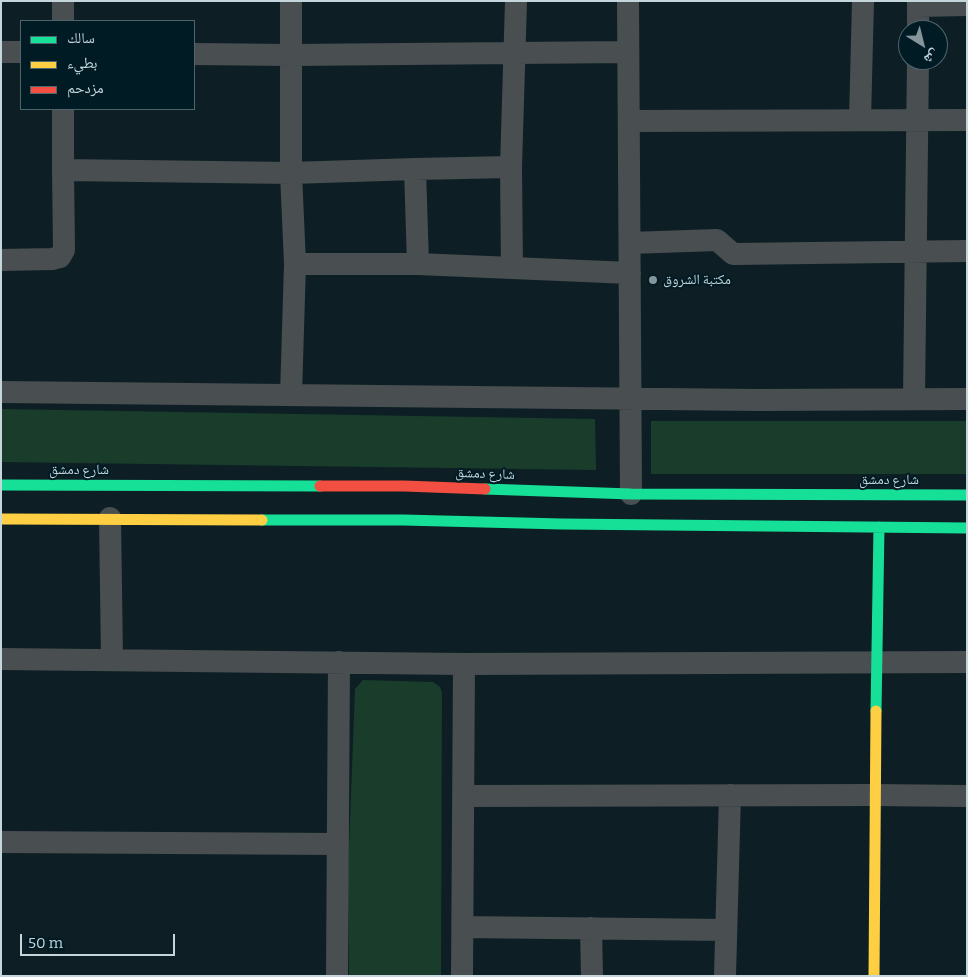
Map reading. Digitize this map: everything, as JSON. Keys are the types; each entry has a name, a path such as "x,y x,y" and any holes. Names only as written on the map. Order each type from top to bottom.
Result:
{"main road":[{"name":"شارع دمشق","path":"1,485 631,494 967,495"},
{"path":"1,519 404,516 967,528"},
{"path":"874,976 874,795 878,662 879,527"}],"street":[{"path":"63,1 63,20"},
{"path":"291,1 291,173 295,264 291,395"},
{"path":"512,268 511,167 516,1"},
{"path":"628,1 631,494"},
{"path":"860,120 863,1"},
{"path":"918,20 918,4 967,5"},
{"path":"1,52 20,52"},
{"path":"195,54 628,52"},
{"path":"914,400 918,70"},
{"path":"1,260 52,259 60,257 64,250 63,110"},
{"path":"629,121 967,120"},
{"path":"63,170 291,173 511,167"},
{"path":"415,169 418,264"},
{"path":"630,243 717,240 733,254 967,251"},
{"path":"295,264 418,264 630,273"},
{"path":"1,392 967,400"},
{"path":"110,518 112,660"},
{"path":"1,659 464,664 967,662"},
{"path":"337,976 340,662"},
{"path":"462,976 464,664"},
{"path":"725,976 730,795"},
{"path":"463,796 967,796"},
{"path":"1,842 338,844"},
{"path":"463,927 726,930"},
{"path":"591,928 592,976"}],"green space":[{"path":"1,409 595,419 596,470 1,462"},
{"path":"651,421 967,421 967,474 651,474"},
{"path":"363,680 433,682 440,687 442,693 441,976 349,976 348,874 355,689"}],"traffic: fast":[{"path":"1,485 320,486"},
{"path":"485,489 631,494 967,495"},
{"path":"262,520 403,520 562,524 967,528"},
{"path":"876,711 879,527"}],"traffic: slow":[{"path":"1,519 262,520"},
{"path":"874,976 876,711"}],"traffic: jam":[{"path":"320,486 404,486 485,489"}],"place":[{"name":"مكتبة الشروق","path":"653,280"}]}
